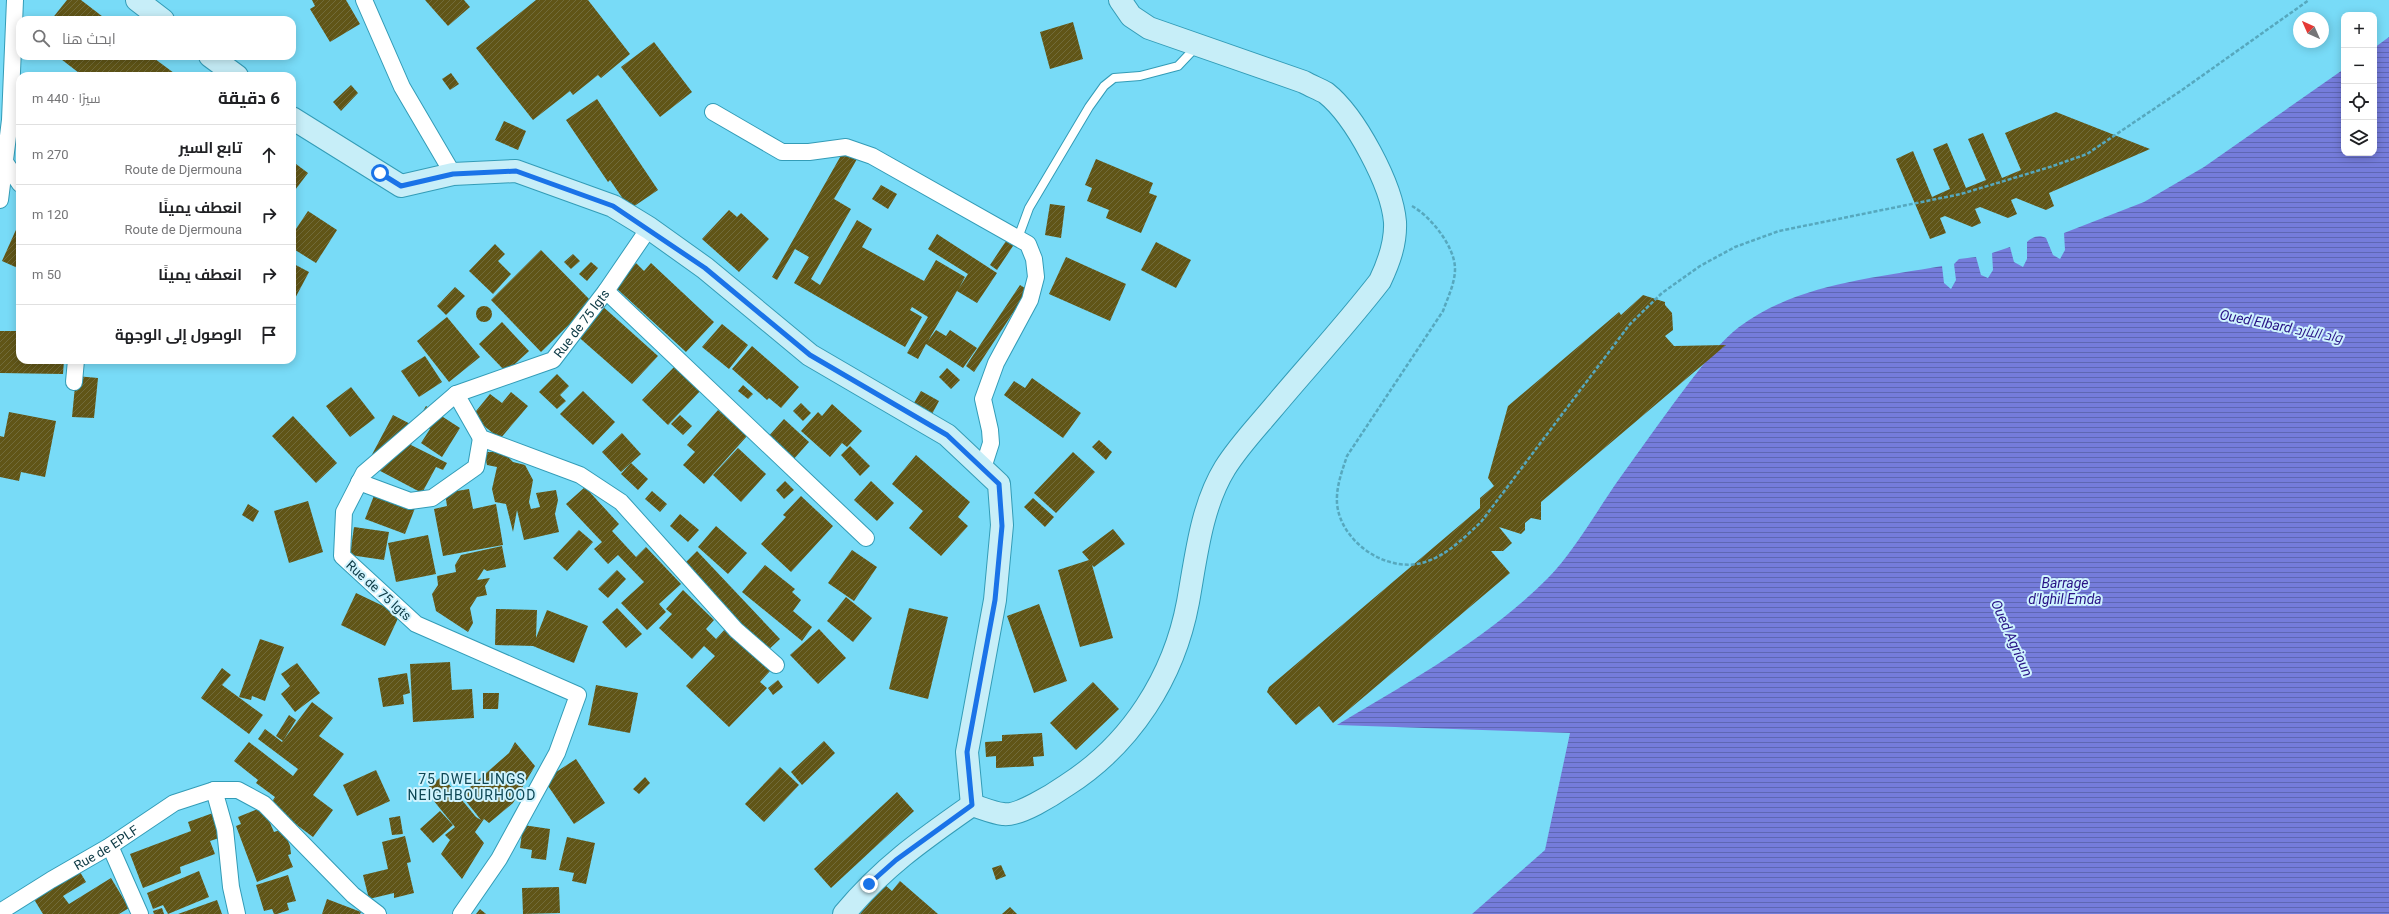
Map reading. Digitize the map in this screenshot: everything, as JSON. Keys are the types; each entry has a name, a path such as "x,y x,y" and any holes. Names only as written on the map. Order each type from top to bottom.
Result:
{"main road":[{"path":"137,0 158,16"},
{"path":"972,805 1005,815 1042,802 1089,771 1119,744 1150,702 1174,651 1187,605 1199,542 1212,498 1224,469 1246,440 1380,281 1392,255 1395,223 1388,193 1365,142 1348,116 1325,93 1304,82 1149,28 1131,16 1120,0"},
{"path":"215,60 231,72"},
{"path":"296,120 401,186 453,174 516,171 613,206 649,228 705,268 810,355 947,435 999,484 1002,526 995,600 967,752 972,805"},
{"path":"844,914 869,884 896,860 972,805"}],"street":[{"path":"0,200 10,120 15,0"},
{"path":"364,0 402,87 453,174"},
{"path":"713,112 782,152 809,152 846,147 872,156 1028,244 1034,259 1036,278 1030,300 996,363 983,399 990,430 991,443 983,468"},
{"path":"5,162 16,178"},
{"name":"Rue de 75 lgts","path":"461,914 499,860 557,753 578,695 416,624 342,556 344,512 364,473 456,394 553,360 606,291 649,228"},
{"path":"606,291 866,538"},
{"path":"74,382 76,364"},
{"path":"359,482 410,501 432,498 476,466 480,438 456,394"},
{"path":"480,438 580,475 621,502 736,630 776,665"},
{"path":"237,914 231,888 225,829 214,790 238,790 264,804 352,895 378,914"},
{"name":"Rue de EPLF","path":"0,912 50,880 110,846 174,803 214,790"},
{"path":"110,846 140,914"}],"lane":[{"path":"1018,238 1029,208 1089,107 1104,86 1114,78 1140,76 1178,66 1198,45"}],"path":[{"path":"1388,193 1414,207 1431,220 1441,234 1452,256 1455,268 1452,286 1443,311 1347,456 1339,481 1337,504 1343,526 1360,547 1384,559 1401,564 1414,564 1438,556 1467,536 1481,522 1630,324 1662,293 1700,266 1735,247 1779,231 1961,194 2087,154 2182,90 2309,0"}],"water":[{"name":"Barrage d'Ighil Emda","path":"2389,37 2389,914 1472,914 1545,850 1570,733 1337,725 1420,675 1474,640 1500,621 1548,578 1575,545 1617,482 1692,379 1726,338 1739,327 1761,313 1785,301 1836,285 1942,266 1944,283 1951,289 1956,280 1954,264 1959,259 1976,257 1981,275 1988,278 1993,270 1992,253 2010,247 2014,262 2023,267 2027,259 2027,242 2036,237 2041,236 2046,238 2053,255 2060,259 2065,250 2064,233 2144,202 2204,167 2341,71 2341,156 2377,156 2377,46"}],"building":[{"path":"67,0 81,0 102,16 54,16"},
{"path":"312,0 346,0 360,24 330,42 310,9 315,6"},
{"path":"425,0 464,0 470,7 448,26"},
{"path":"536,0 588,0 630,54 601,78 598,75 573,95 570,91 533,120 476,48"},
{"path":"1073,22 1083,59 1050,69 1040,32"},
{"path":"654,42 692,92 660,117 621,67"},
{"path":"62,60 156,60 173,72 78,72"},
{"path":"451,73 459,84 450,90 442,79"},
{"path":"351,85 358,93 341,111 333,102"},
{"path":"597,99 658,190 630,209 610,180 608,182 566,120"},
{"path":"2056,112 2150,149 2049,193 2054,206 2046,210 2016,198 2011,200 2017,214 2008,218 1980,207 1975,209 1981,223 1972,227 1945,216 1940,218 1946,233 1930,239 1896,159 1913,151 1932,197 1950,189 1933,149 1947,143 1966,188 1986,180 1968,139 1983,133 2002,178 2021,170 2005,133"},
{"path":"504,121 526,131 518,150 495,140"},
{"path":"843,152 857,159 834,199 851,209 811,279 820,285 857,220 872,229 862,247 924,281 936,260 965,277 959,288 968,274 928,249 937,234 997,273 977,303 957,291 928,341 936,330 946,336 950,330 977,348 963,368 926,344 918,359 907,353 928,317 912,307 910,310 922,317 905,347 794,283 809,257 795,249 777,280 772,277"},
{"path":"1096,159 1153,183 1149,193 1157,196 1141,233 1106,218 1109,210 1087,201 1092,188 1085,185"},
{"path":"296,164 308,173 296,189"},
{"path":"881,185 897,194 888,209 872,199"},
{"path":"1050,204 1065,206 1061,238 1045,235"},
{"path":"729,210 737,217 741,213 769,239 739,272 702,239"},
{"path":"308,211 337,230 316,263 296,250 296,229"},
{"path":"16,230 16,267 2,261"},
{"path":"1010,235 1017,240 997,270 990,265"},
{"path":"1156,242 1191,260 1176,288 1141,270"},
{"path":"495,244 505,254 498,261 511,274 493,294 469,271"},
{"path":"541,250 592,302 541,352 491,300"},
{"path":"573,254 580,261 571,269 564,262"},
{"path":"1066,257 1126,284 1110,321 1049,294"},
{"path":"591,262 598,268 587,281 579,274"},
{"path":"636,263 644,271 651,263 714,322 686,352 614,286"},
{"path":"296,265 309,272 296,296"},
{"path":"1020,285 1028,290 974,372 966,366"},
{"path":"455,287 465,296 446,315 437,306"},
{"path":"1643,295 1665,302 1665,305 1672,313 1673,330 1665,336 1674,346 1726,345 1541,502 1541,520 1531,518 1525,523 1525,530 1521,534 1499,527 1512,543 1503,551 1491,551 1510,573 1333,723 1319,706 1296,725 1267,692 1269,687 1480,508 1480,498 1494,486 1488,478 1508,406 1619,312 1621,315"},
{"path":"600,304 658,356 632,384 574,333"},
{"path":"481,306 487,306 492,311 490,320 487,322 481,322 476,317 476,311"},
{"path":"447,317 480,357 449,382 417,341"},
{"path":"502,322 529,351 506,372 479,344"},
{"path":"722,324 748,345 729,369 702,347"},
{"path":"0,331 16,331 16,364 64,364 63,374 0,373"},
{"path":"752,346 799,387 781,408 769,398 767,400 732,369"},
{"path":"425,356 442,382 419,397 401,371"},
{"path":"677,364 702,389 668,425 642,400"},
{"path":"947,368 960,380 951,389 939,377"},
{"path":"557,374 569,386 560,395 566,401 557,409 539,392"},
{"path":"76,376 98,378 94,418 72,417"},
{"path":"1032,378 1081,413 1063,438 1004,395 1014,381 1025,388"},
{"path":"743,385 753,394 748,399 738,391"},
{"path":"351,387 375,418 350,437 326,406"},
{"path":"583,391 615,422 593,445 560,414"},
{"path":"921,391 939,401 932,414 914,403"},
{"path":"511,392 528,406 500,439 472,416 490,394 502,403"},
{"path":"801,403 811,413 803,421 793,411"},
{"path":"832,404 862,431 847,447 842,443 830,457 801,431 818,412 822,416"},
{"path":"426,406 460,428 442,457 421,443 430,429 417,421"},
{"path":"718,410 747,436 704,484 683,465 695,452 687,445"},
{"path":"9,412 56,421 45,477 21,472 19,481 0,477 0,436 4,437"},
{"path":"393,415 420,429 411,445 447,463 443,470 436,467 422,493 367,464"},
{"path":"680,415 692,426 683,435 671,424"},
{"path":"293,416 337,463 316,483 272,436"},
{"path":"784,419 809,442 792,461 767,438"},
{"path":"622,433 641,454 621,472 602,452"},
{"path":"1099,440 1112,452 1106,460 1092,447"},
{"path":"850,446 870,466 860,476 841,455"},
{"path":"738,448 766,474 741,502 713,475"},
{"path":"484,452 495,452 507,456 513,462 525,465 533,480 529,502 531,509 540,507 536,493 556,490 558,500 555,514 559,532 524,540 517,510 513,532 506,504 495,502 492,489 497,467 487,465"},
{"path":"1073,452 1095,472 1056,513 1034,493"},
{"path":"916,455 970,502 958,517 968,526 941,556 909,528 923,511 892,484"},
{"path":"631,463 648,479 638,490 621,474"},
{"path":"785,481 794,490 784,499 776,490"},
{"path":"871,481 894,503 877,521 854,500"},
{"path":"585,487 619,524 612,531 636,557 646,547 681,584 659,604 666,612 647,630 621,603 644,582 618,555 608,564 594,549 602,542 566,504"},
{"path":"469,489 473,509 496,504 503,545 443,556 434,509 447,506 445,493"},
{"path":"652,491 667,504 660,512 645,499"},
{"path":"375,493 415,508 405,534 365,519"},
{"path":"801,496 833,526 791,572 761,544 786,517 783,515"},
{"path":"1033,498 1054,517 1045,527 1024,507"},
{"path":"308,501 323,552 289,563 274,511"},
{"path":"248,504 259,511 253,522 242,515"},
{"path":"680,514 699,530 688,542 670,526"},
{"path":"716,526 747,553 728,574 698,547"},
{"path":"354,527 389,532 384,560 350,555"},
{"path":"1113,529 1125,544 1094,567 1092,565 1113,638 1080,647 1058,570 1089,560 1082,552"},
{"path":"579,530 593,542 567,571 553,558"},
{"path":"428,535 436,574 396,582 388,543"},
{"path":"502,546 506,567 487,571 484,569 477,580 490,578 485,586 487,595 477,597 470,608 473,623 468,632 436,611 432,594 438,585 437,576 456,572 455,565 461,555"},
{"path":"852,550 877,567 854,601 828,583"},
{"path":"697,551 780,639 766,652 683,565"},
{"path":"765,565 795,589 792,592 801,600 793,611 812,627 802,641 742,592"},
{"path":"617,570 626,579 608,598 598,589"},
{"path":"683,590 714,620 706,629 716,639 727,627 770,671 760,682 767,688 729,727 686,686 715,656 704,646 692,659 659,628 672,614 666,609"},
{"path":"356,593 400,614 385,646 341,625"},
{"path":"846,597 872,618 853,642 827,621"},
{"path":"1039,604 1067,681 1034,693 1007,616"},
{"path":"617,608 642,634 626,648 602,622"},
{"path":"909,608 948,617 928,699 889,689"},
{"path":"496,609 537,610 536,638 547,610 588,626 574,663 533,646 495,645"},
{"path":"819,629 846,658 818,684 790,655"},
{"path":"260,639 284,647 265,701 252,696 251,700 239,697"},
{"path":"450,662 452,690 472,689 474,718 413,722 410,664"},
{"path":"297,663 320,693 295,712 281,694 290,686 281,674"},
{"path":"222,668 231,675 222,685 263,715 249,734 201,698"},
{"path":"407,673 410,693 403,695 404,704 383,707 378,678"},
{"path":"778,680 783,687 773,695 768,688"},
{"path":"1093,682 1119,709 1076,750 1050,723"},
{"path":"596,685 638,693 630,733 588,725"},
{"path":"483,693 499,693 498,709 483,709"},
{"path":"312,702 333,718 319,736 344,754 313,795 333,810 313,837 270,805 275,797 256,783 258,780 234,761 249,742 293,776 298,769 258,739 265,729 282,742"},
{"path":"289,715 296,720 283,741 276,736"},
{"path":"1042,733 1044,756 1033,757 1034,766 996,768 996,756 986,757 985,742 1002,741 1002,735"},
{"path":"824,741 835,753 802,785 791,772"},
{"path":"515,742 535,766 513,803 489,823 484,819 475,832 484,843 462,879 441,854 450,840 445,835 455,827 425,790 442,776 476,817 481,820 461,795 509,753"},
{"path":"576,759 605,803 574,824 544,780"},
{"path":"780,767 799,785 764,822 745,804"},
{"path":"376,770 390,801 357,816 343,785"},
{"path":"645,777 650,783 639,794 633,789"},
{"path":"897,792 914,811 831,888 814,869"},
{"path":"263,807 274,832 283,829 290,846 291,854 288,855 293,867 257,882 236,826 241,824 238,817"},
{"path":"440,811 453,825 433,843 420,829"},
{"path":"213,813 222,837 210,841 215,854 180,867 181,873 143,888 130,854 191,831 188,822"},
{"path":"400,816 403,834 392,835 389,818"},
{"path":"523,825 550,829 546,860 531,858 532,850 520,848"},
{"path":"405,836 411,862 407,863 414,893 394,898 394,893 369,899 363,875 388,869 382,842"},
{"path":"567,837 595,843 586,884 572,881 574,873 559,870"},
{"path":"1001,865 1006,876 996,880 992,868"},
{"path":"77,867 86,882 63,896 69,904 111,878 129,908 119,914 43,914 32,896"},
{"path":"199,871 209,897 168,914 163,905 153,909 147,893"},
{"path":"288,875 296,901 287,903 289,910 277,914 274,914 272,909 264,911 256,885"},
{"path":"900,881 938,914 860,914 885,885 892,891"},
{"path":"559,887 560,913 523,914 522,888"},
{"path":"327,899 361,912 360,914 322,914"},
{"path":"217,900 222,914 178,914"},
{"path":"1010,907 1017,914 1002,914"},
{"path":"162,908 164,914 154,914 153,911"},
{"path":"480,909 486,914 476,914"}],"district":[{"name":"75 DWELLINGS NEIGHBOURHOOD","path":"472,788"}],"route":[{"path":"380,173 401,186 453,174 484,171 516,171 613,206 649,228 705,268 810,355 901,410 947,435 999,484 1002,526 995,600 980,673 967,752 972,805 896,860 869,884"}],"water label":[{"name":"Oued Elbard واد البارد","path":"2281,326"},
{"name":"Oued Agrioun","path":"2012,638"}]}
